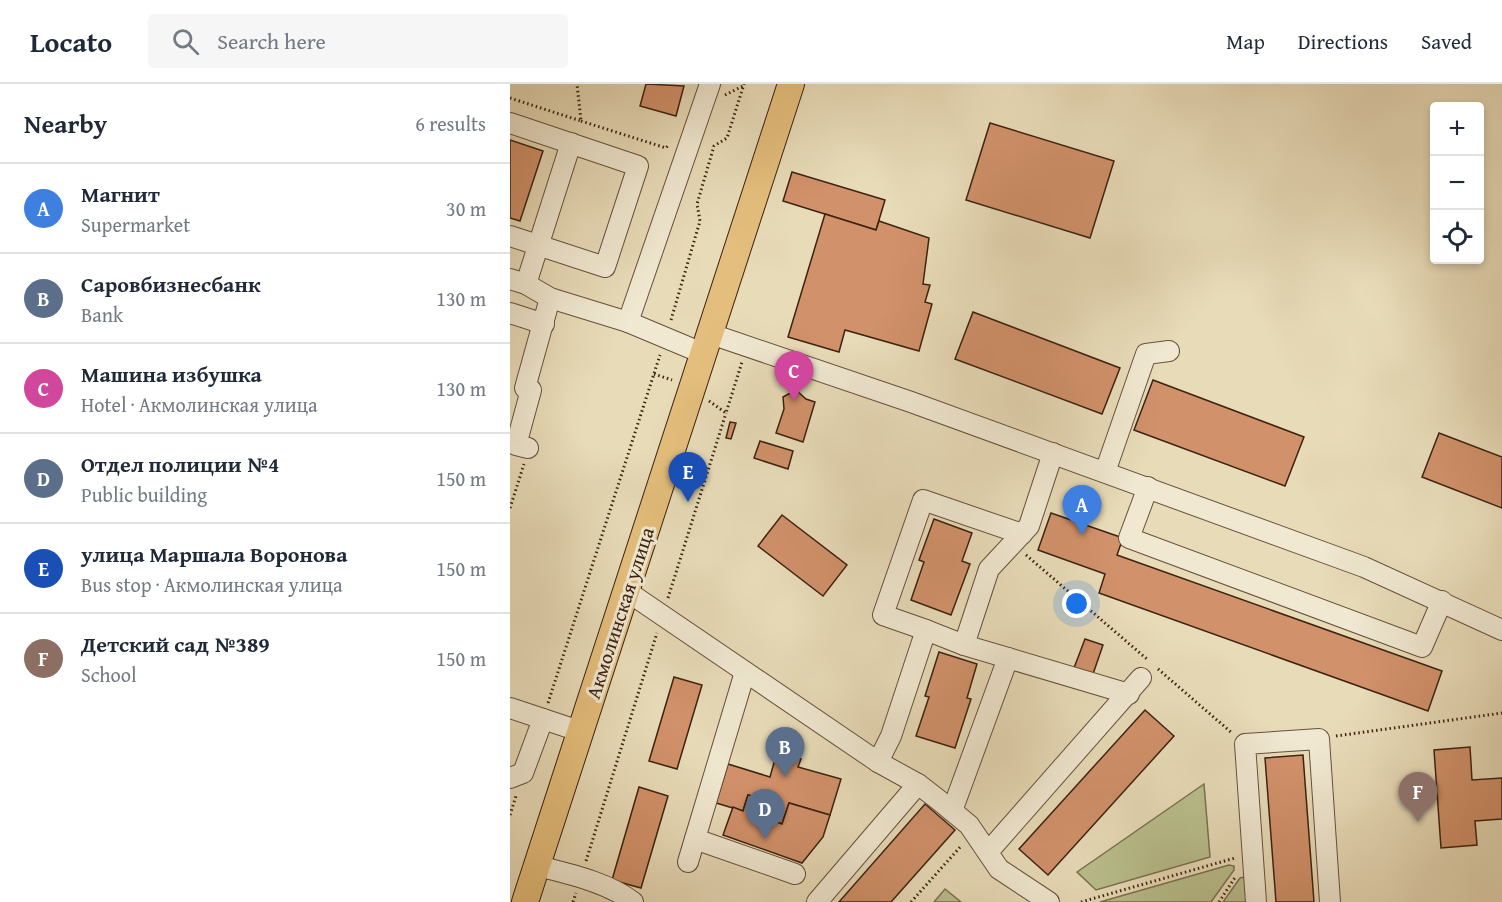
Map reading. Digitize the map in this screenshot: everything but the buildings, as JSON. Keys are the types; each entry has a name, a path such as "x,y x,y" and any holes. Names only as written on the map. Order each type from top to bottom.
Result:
{"main road":[{"name":"Акмолинская улица","path":"525,902 628,592 705,343 791,84"}],"street":[{"path":"628,322 710,84"},
{"path":"510,123 638,165 605,267 510,236"},
{"path":"571,143 538,245 518,281 550,298 628,322 666,337 776,355 1364,567 1502,630"},
{"path":"528,448 516,445 531,390 525,388 550,298"},
{"path":"510,314 544,324"},
{"path":"1105,472 1146,354 1169,351"},
{"path":"964,645 989,569 1029,526 1053,453"},
{"path":"1148,488 1129,538 1422,647 1442,601"},
{"path":"1017,538 923,500 883,615 964,645 1129,694"},
{"path":"628,592 878,762 918,784 974,832 999,869 1049,902"},
{"path":"878,762 891,736 926,630"},
{"path":"952,811 1008,658"},
{"path":"688,862 745,672"},
{"path":"988,852 1142,678"},
{"path":"510,708 582,732"},
{"path":"510,778 523,773 543,719"},
{"path":"1256,902 1245,744 1319,739 1330,902"},
{"path":"817,902 918,784"},
{"path":"695,839 795,874"},
{"path":"538,866 581,878 624,895 633,902"}],"path":[{"path":"577,84 581,121"},
{"path":"702,108 743,85"},
{"path":"543,719 666,337 700,221 697,204 714,146 727,138 743,85"},
{"path":"510,98 666,148 676,138"},
{"path":"573,902 726,413"},
{"path":"510,508 528,448"},
{"path":"1017,538 1245,744"},
{"path":"1319,739 1502,713"},
{"path":"911,902 974,832"},
{"path":"1081,902 1252,852"}],"green space":[{"path":"1204,784 1210,857 1096,890 1077,872"},
{"path":"1229,865 1234,866 1234,870 1211,902 1100,902"},
{"path":"1244,877 1248,880 1249,902 1223,902 1240,878"},
{"path":"945,889 961,902 934,902"}],"place":[{"name":"Машина избушка","path":"794,401"},
{"name":"улица Маршала Воронова","path":"688,502"},
{"name":"Магнит","path":"1082,535"},
{"name":"Саровбизнесбанк","path":"785,777"},
{"name":"Детский сад №389","path":"1418,822"},
{"name":"Отдел полиции №4","path":"765,839"}]}
